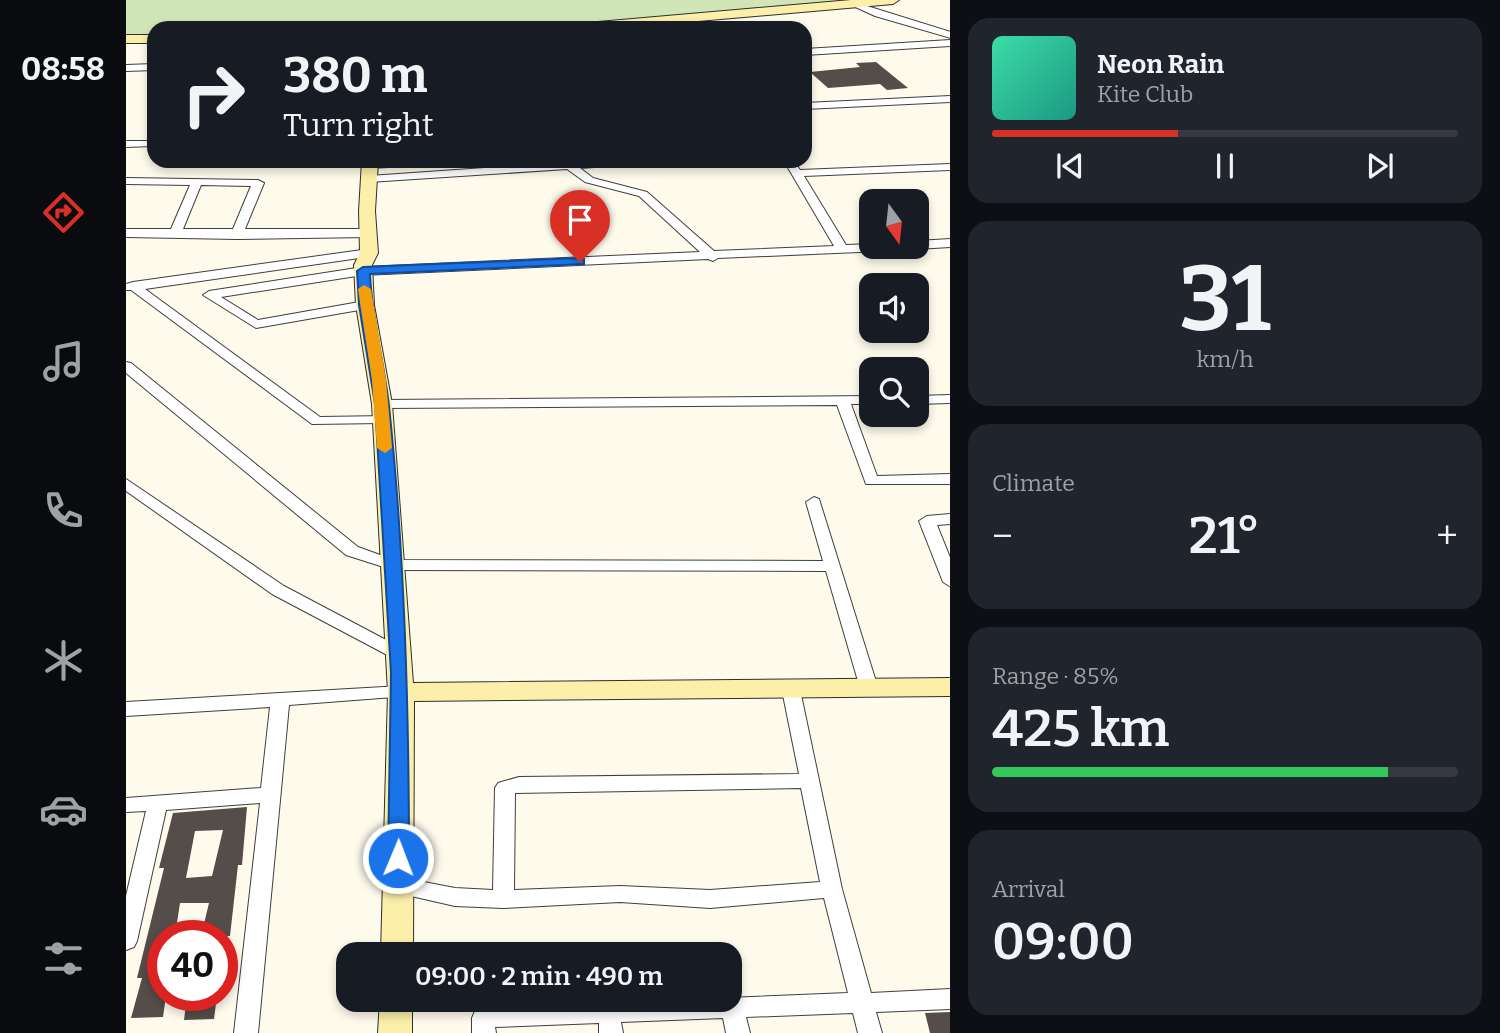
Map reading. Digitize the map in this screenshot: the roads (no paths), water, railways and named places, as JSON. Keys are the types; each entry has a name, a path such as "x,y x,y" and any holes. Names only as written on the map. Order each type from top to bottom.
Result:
{"street":[{"path":"653,21 893,0"},
{"path":"854,3 878,14 950,35"},
{"path":"126,39 147,39"},
{"path":"812,52 950,43"},
{"path":"126,68 147,67"},
{"path":"812,106 950,99"},
{"path":"126,144 147,147"},
{"path":"796,173 950,167"},
{"path":"370,168 365,305 382,412 401,692 397,942"},
{"path":"573,168 589,180 643,194 713,257"},
{"path":"793,168 842,249"},
{"path":"126,197 130,181 258,183 237,235"},
{"path":"175,234 197,182"},
{"path":"126,233 237,235 367,252 713,257 859,248"},
{"path":"929,244 950,243"},
{"path":"130,287 367,252"},
{"path":"365,305 256,324 209,295 367,252"},
{"path":"130,287 317,421 382,412 859,400"},
{"path":"126,366 352,551 393,565 833,566"},
{"path":"929,400 947,399 950,415"},
{"path":"844,401 871,481 950,479"},
{"path":"126,484 278,590 398,654"},
{"path":"814,502 869,688"},
{"path":"950,519 927,522 950,582"},
{"path":"126,709 401,692 950,687"},
{"path":"791,690 832,889 870,1033"},
{"path":"246,1033 280,698"},
{"path":"503,899 505,788 519,784 810,782"},
{"path":"126,806 270,794"},
{"path":"126,941 158,803"},
{"path":"398,885 455,897 503,899 620,894 710,899 832,889"},
{"path":"742,1009 950,999"},
{"path":"395,1033 396,1012"},
{"path":"484,1033 483,1018 610,1024 708,1012"},
{"path":"734,1012 738,1033"}]}
